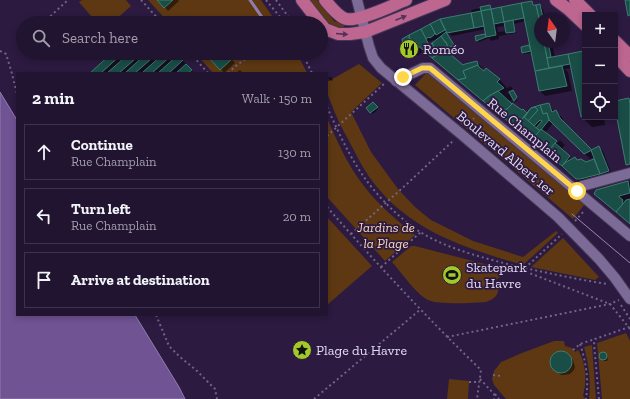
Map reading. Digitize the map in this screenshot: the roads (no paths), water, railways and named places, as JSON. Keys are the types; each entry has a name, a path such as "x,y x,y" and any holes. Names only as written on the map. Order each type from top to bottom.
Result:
{"main road":[{"path":"302,0 315,16"},
{"path":"325,0 333,10 346,19 362,18 406,0"},
{"path":"328,30 338,34 365,32 445,0"},
{"path":"556,0 582,22"},
{"path":"575,0 587,12"},
{"path":"618,43 630,56"},
{"path":"618,58 630,71"}],"street":[{"name":"Boulevard Albert 1er","path":"357,0 373,58 381,68 558,217 599,258 629,297"},
{"name":"Rue Champlain","path":"394,79 422,68 430,68 630,236"},
{"path":"577,191 582,186 630,173"}],"waterway":[{"path":"250,0 261,16"}],"tram line":[{"path":"572,214 630,263"}],"place":[{"name":"Roméo","path":"409,49"},
{"name":"Skatepark du Havre","path":"452,275"},
{"name":"Plage du Havre","path":"302,350"}],"park label":[{"name":"Jardins de la Plage","path":"386,236"}]}
